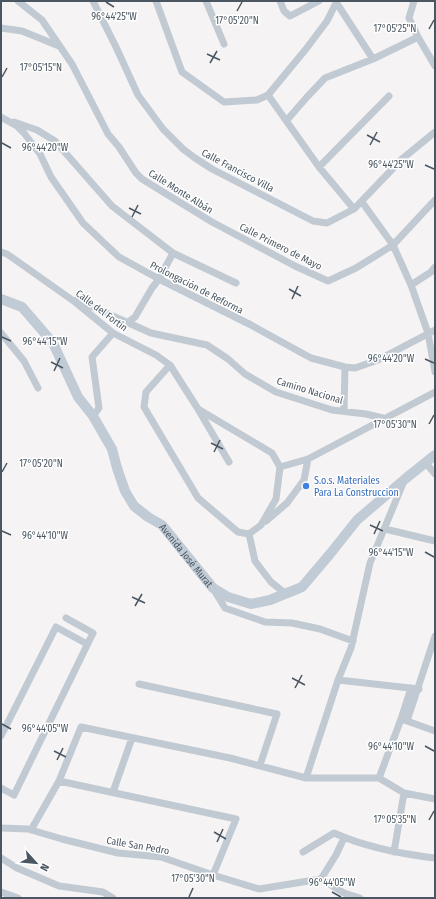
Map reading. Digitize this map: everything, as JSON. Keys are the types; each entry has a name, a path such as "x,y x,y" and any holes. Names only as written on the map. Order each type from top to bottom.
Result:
{"street":[{"path":"18,1 42,20 59,46"},
{"name":"Calle Francisco Villa","path":"93,1 138,95 163,129 182,149 212,169 313,221 327,223 354,209"},
{"path":"156,1 182,72 224,102 257,100 265,96 322,27 337,2 373,59"},
{"path":"206,1 224,44"},
{"path":"280,1 284,11 290,16 319,1"},
{"path":"414,1 409,18 435,66"},
{"path":"1,28 22,31 59,46"},
{"path":"287,120 324,78 373,59 418,37"},
{"name":"Calle Monte Albán","path":"59,46 72,64 108,134 119,147 136,173 142,179 212,222"},
{"path":"265,96 287,120 319,167 354,209 402,160 435,132"},
{"path":"319,167 389,96"},
{"name":"Prolongación de Reforma","path":"1,117 37,130 55,141 112,206 173,253 236,283"},
{"name":"Prolongación de Reforma","path":"10,121 24,133 40,154 51,177 83,223 119,257 311,358 345,367 355,368 378,360 435,330"},
{"name":"Calle Primero de Mayo","path":"212,222 295,266 328,281 356,268 392,245 435,200"},
{"path":"362,202 392,245 411,285 428,333 435,372"},
{"name":"Calle del Fortín","path":"1,252 8,254 75,302 113,333 156,355 170,365 229,462"},
{"path":"127,323 135,316 159,279 173,253"},
{"path":"411,285 431,272 435,267"},
{"name":"Camino Nacional","path":"62,293 151,333 208,345 228,359 244,374 276,392 332,410 383,418"},
{"name":"Avenida José Murat","path":"1,299 22,307 53,343 78,397 93,416 112,449 125,491 134,506 148,517 162,525 213,588 228,596 251,604 270,600 302,587 357,520 404,479 435,455"},
{"path":"1,333 24,361 38,388"},
{"path":"93,416 99,408 92,357 113,333"},
{"path":"170,365 146,392 144,407 198,498 238,532 249,534 288,503 304,480 308,459"},
{"path":"344,411 345,367"},
{"path":"261,525 276,499 280,468 308,459 383,418 435,392"},
{"name":"Calle del Fortín","path":"198,409 272,454 280,468"},
{"path":"425,462 435,474"},
{"path":"306,778 352,640 370,563 404,479"},
{"path":"385,529 435,541"},
{"path":"249,534 255,561 271,582 286,594"},
{"path":"213,588 225,608 265,622 292,623 320,629 352,640"},
{"path":"1,788 14,795 93,633 66,618"},
{"path":"1,736 56,627 87,644"},
{"path":"379,778 419,689 435,636"},
{"path":"338,680 419,689"},
{"path":"139,684 277,714 260,765"},
{"path":"404,720 410,688"},
{"path":"404,720 435,731"},
{"path":"31,830 59,781 81,727 260,765 306,778 379,778 404,793 435,799"},
{"path":"113,792 132,738"},
{"path":"59,781 236,819 213,876"},
{"path":"394,852 404,793"},
{"name":"Calle San Pedro","path":"1,828 31,830 118,853 161,857 213,876 259,889 321,879"},
{"path":"303,852 334,833 344,838 394,852 435,858"},
{"path":"344,838 336,855 321,879 351,897 360,898"},
{"path":"1,858 17,868 59,886 103,892 113,898"},
{"path":"1,892 18,898"}],"place":[{"name":"S.o.s. Materiales Para La Construccion","path":"306,486"}]}
